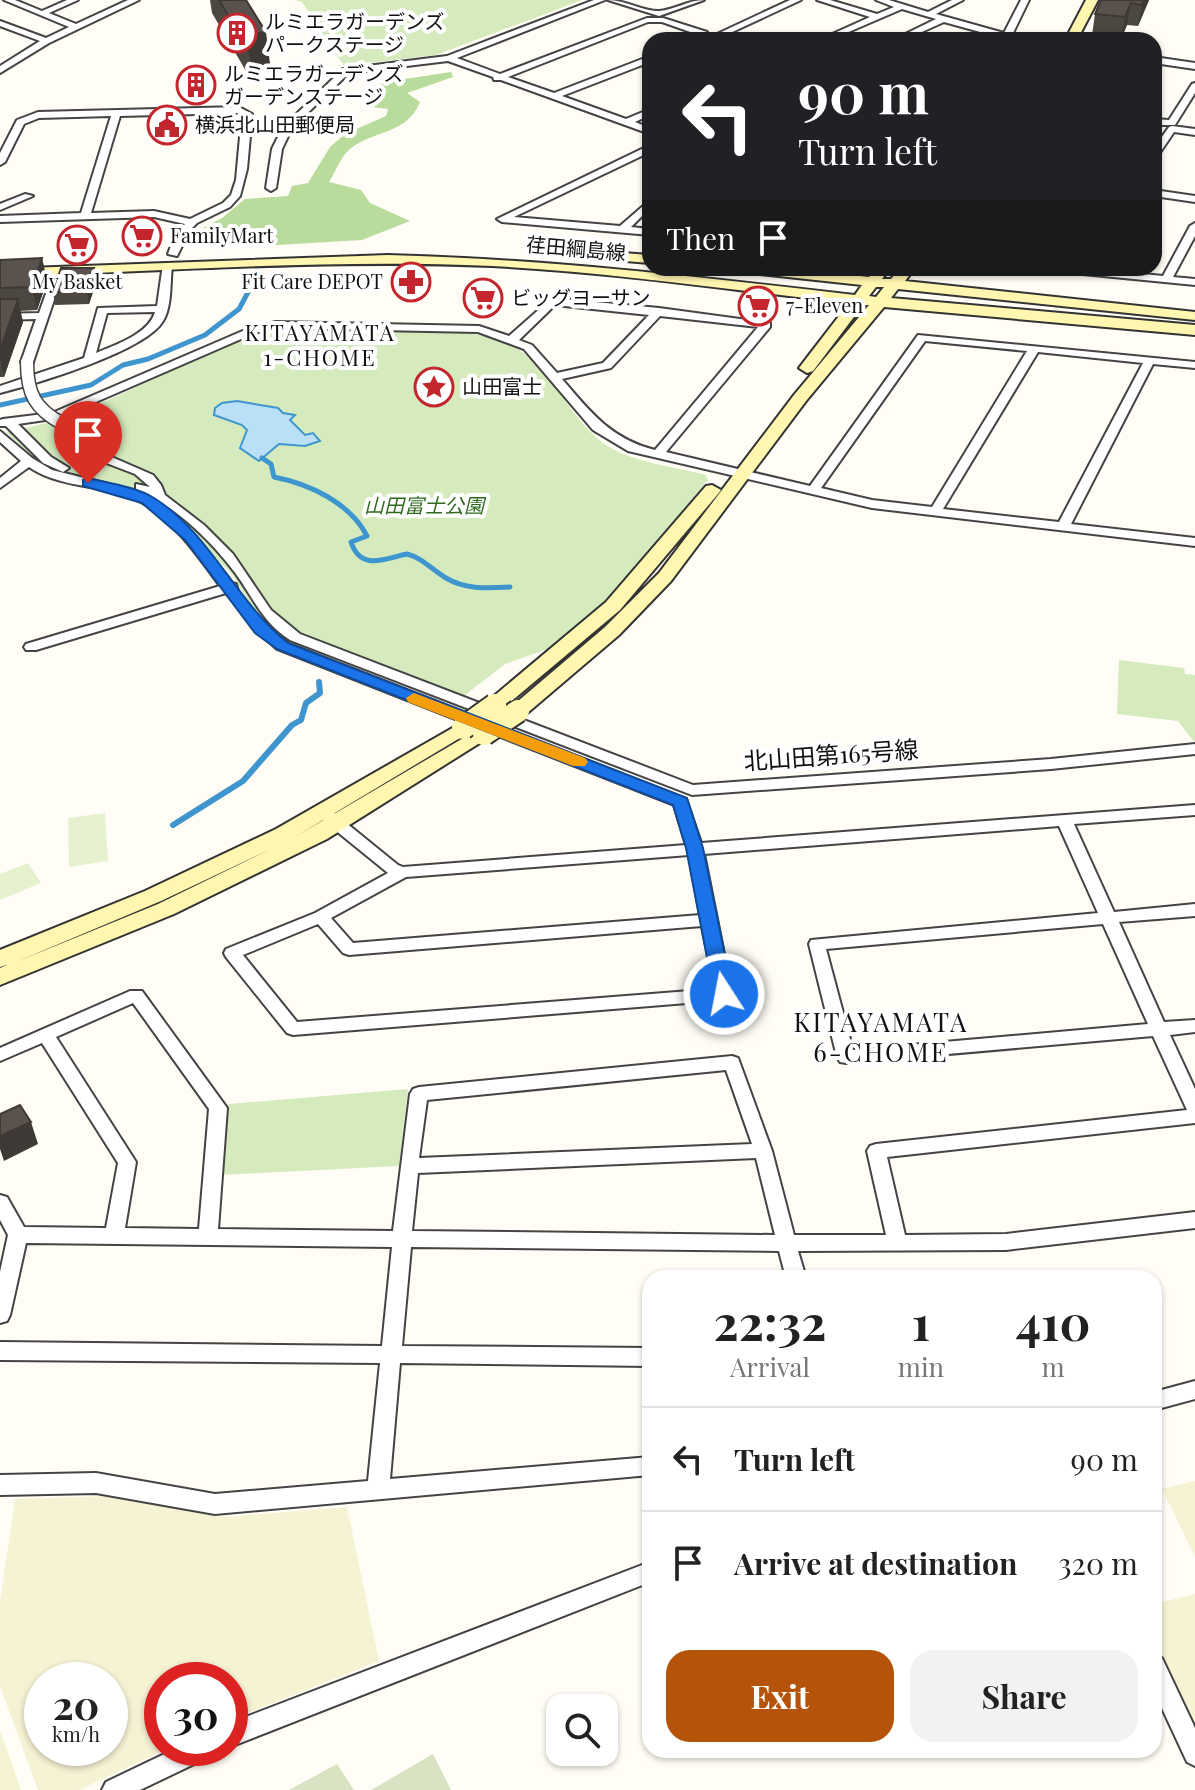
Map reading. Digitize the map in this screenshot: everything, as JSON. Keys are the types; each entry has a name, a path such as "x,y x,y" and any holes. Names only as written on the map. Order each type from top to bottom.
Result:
{"street":[{"path":"8,0 76,27"},
{"path":"41,14 74,0"},
{"path":"0,70 46,41 135,0"},
{"path":"271,188 277,149 288,127 346,71 449,58 601,0"},
{"path":"612,0 659,14 700,0"},
{"path":"725,32 797,0"},
{"path":"821,0 879,17"},
{"path":"880,0 987,32"},
{"path":"929,14 959,0"},
{"path":"1010,32 1025,0"},
{"path":"1062,32 1078,0"},
{"path":"1075,32 1092,0"},
{"path":"842,32 903,6"},
{"path":"915,32 943,19"},
{"path":"497,78 647,20 663,20 698,32"},
{"path":"0,23 46,41"},
{"path":"0,36 19,30"},
{"path":"449,58 642,128"},
{"path":"1162,61 1195,66"},
{"path":"552,97 642,62"},
{"path":"1162,122 1172,123 1195,86"},
{"path":"0,162 17,126 26,118 38,115 239,110 247,114 238,193 226,206 191,222 182,230 170,260 159,320 145,333 44,379 0,390"},
{"path":"85,216 116,113"},
{"path":"626,123 642,116"},
{"path":"1162,138 1172,129 1195,132"},
{"path":"642,152 502,219 642,231"},
{"path":"1162,194 1195,199"},
{"path":"0,207 28,196"},
{"path":"622,230 642,211"},
{"path":"0,219 154,214 191,222"},
{"path":"1167,279 1195,226"},
{"name":"荏田綱島線","path":"0,273 170,260 468,250 642,259"},
{"name":"荏田綱島線","path":"0,262 388,259 494,262 642,275"},
{"path":"3,427 60,467 146,489 159,496 160,491 150,479 136,470 88,451 73,440 71,431 63,424 42,413 33,404 26,387 27,362 57,276"},
{"name":"荏田綱島線","path":"648,276 859,300 1195,330"},
{"path":"0,977 166,909 484,734 518,711 612,631 665,577 734,473 878,276 896,285 1195,316"},
{"path":"0,959 331,819 463,728 613,606 734,473 902,276"},
{"path":"1141,276 1195,282"},
{"path":"513,339 552,301 766,325 657,455"},
{"path":"89,358 102,310 160,309"},
{"path":"556,377 607,366 659,311"},
{"path":"0,317 44,316"},
{"path":"3,427 55,416 252,330 276,325 459,326 513,339 537,355 597,427 632,448 872,504 1195,542"},
{"path":"812,492 922,337 1195,365"},
{"path":"935,512 1035,348"},
{"path":"1063,527 1150,360"},
{"path":"3,427 29,461 49,474 114,488 147,500 190,537 261,629 282,646 681,802 695,848 724,994 293,1029 232,953 321,917 403,872"},
{"path":"0,484 29,461"},
{"name":"北山田第165号線","path":"159,496 187,514 229,558 248,582 261,609 282,630 310,644 490,707 692,790 1051,764 1195,749"},
{"path":"31,647 231,587"},
{"path":"331,819 392,869 403,872 1195,810"},
{"path":"1065,821 1195,1109"},
{"path":"1195,910 817,944 846,1057 1195,1026"},
{"path":"321,917 349,949 709,920"},
{"path":"0,1055 136,995 218,1108 208,1236"},
{"path":"46,1035 127,1162 114,1235"},
{"path":"378,1490 409,1166 419,1094 732,1063 763,1151 794,1270"},
{"path":"897,1241 876,1151 1195,1116"},
{"path":"409,1166 763,1151"},
{"path":"0,1202 18,1235 0,1315"},
{"path":"18,1235 788,1243 1006,1242 1195,1220"},
{"path":"0,1351 642,1357"},
{"path":"1162,1399 1195,1390"},
{"path":"0,1485 96,1483 215,1504 642,1467"},
{"path":"248,1728 642,1575"},
{"path":"1162,1683 1195,1754"},
{"path":"114,1790 165,1766"}],"shaded area":[{"path":"1195,1481 1195,1557 1162,1489"},
{"path":"107,1496 222,1517 347,1507 379,1661 248,1713 248,1662 144,1662 144,1759 79,1790 38,1790 29,1766 128,1766 128,1662 24,1662 24,1752 0,1686 0,1601 15,1499"},
{"path":"1195,1594 1195,1729 1162,1655 1162,1602"},
{"path":"0,1730 21,1790 0,1790"}],"green space":[{"path":"294,0 582,0 436,55 344,66 302,2"},
{"path":"451,72 453,77 407,93 420,102 414,113 398,127 368,138 349,150 329,182 361,190 370,203 410,221 362,240 191,246 195,232 222,218 245,199 288,196 292,186 308,183 330,147 345,134 386,116 388,109 372,107 365,98 368,89 385,82"},
{"name":"山田富士公園","path":"306,329 441,330 493,338 528,356 584,425 611,448 645,461 706,475 708,480 600,608 556,646 505,664 456,702 288,641 259,620 232,574 158,502 106,482 58,471 34,458 6,432 77,413 247,339"},
{"path":"1119,660 1184,668 1185,674 1195,675 1195,743 1178,721 1117,714"},
{"path":"105,813 108,861 69,867 68,818"},
{"path":"28,863 41,883 0,900 0,874"},
{"path":"408,1089 399,1166 220,1175 229,1104"},
{"path":"433,1754 451,1790 371,1790"},
{"path":"337,1764 354,1790 289,1790"}],"water":[{"path":"237,401 278,408 283,413 295,415 290,420 305,435 313,433 320,441 305,446 279,444 259,461 240,448 247,430 242,425 214,415 215,408 222,403"}],"building":[{"path":"219,0 246,0 266,32 255,34 249,51"},
{"path":"1101,0 1144,0 1142,5 1131,3 1125,17 1095,14"},
{"path":"42,258 32,287 0,288 0,260"},
{"path":"61,268 94,268 87,291 53,292"},
{"path":"0,299 18,299 0,350"},
{"path":"20,1105 31,1122 0,1136 0,1114"}],"waterway":[{"path":"252,285 256,271"},
{"path":"0,405 91,385 123,365 148,359 205,335 239,309 252,285"},
{"path":"262,458 271,464 274,477 315,490 350,514 367,536 351,542 361,557 375,561 407,554 461,585 510,587"},
{"path":"173,825 243,781 292,725 301,720 306,703 320,693 319,682"}],"slow traffic":[{"path":"414,698 579,762"}],"place":[{"name":"ルミエラガーデンズ パークステージ","path":"237,33"},
{"name":"ルミエラガーデンズ ガーデンステージ","path":"196,85"},
{"name":"横浜北山田郵便局","path":"167,125"},
{"name":"FamilyMart","path":"142,236"},
{"name":"My Basket","path":"77,245"},
{"name":"Fit Care DEPOT","path":"411,282"},
{"name":"ビッグヨーサン","path":"483,298"},
{"name":"7-Eleven","path":"758,306"},
{"name":"山田富士","path":"434,387"}],"district":[{"name":"KITAYAMATA 1-CHOME","path":"320,346"},
{"name":"KITAYAMATA 6-CHOME","path":"881,1038"}],"route":[{"path":"88,483 147,500 190,537 231,587 244,609 261,629 282,646 681,802 695,848 724,994"}]}
